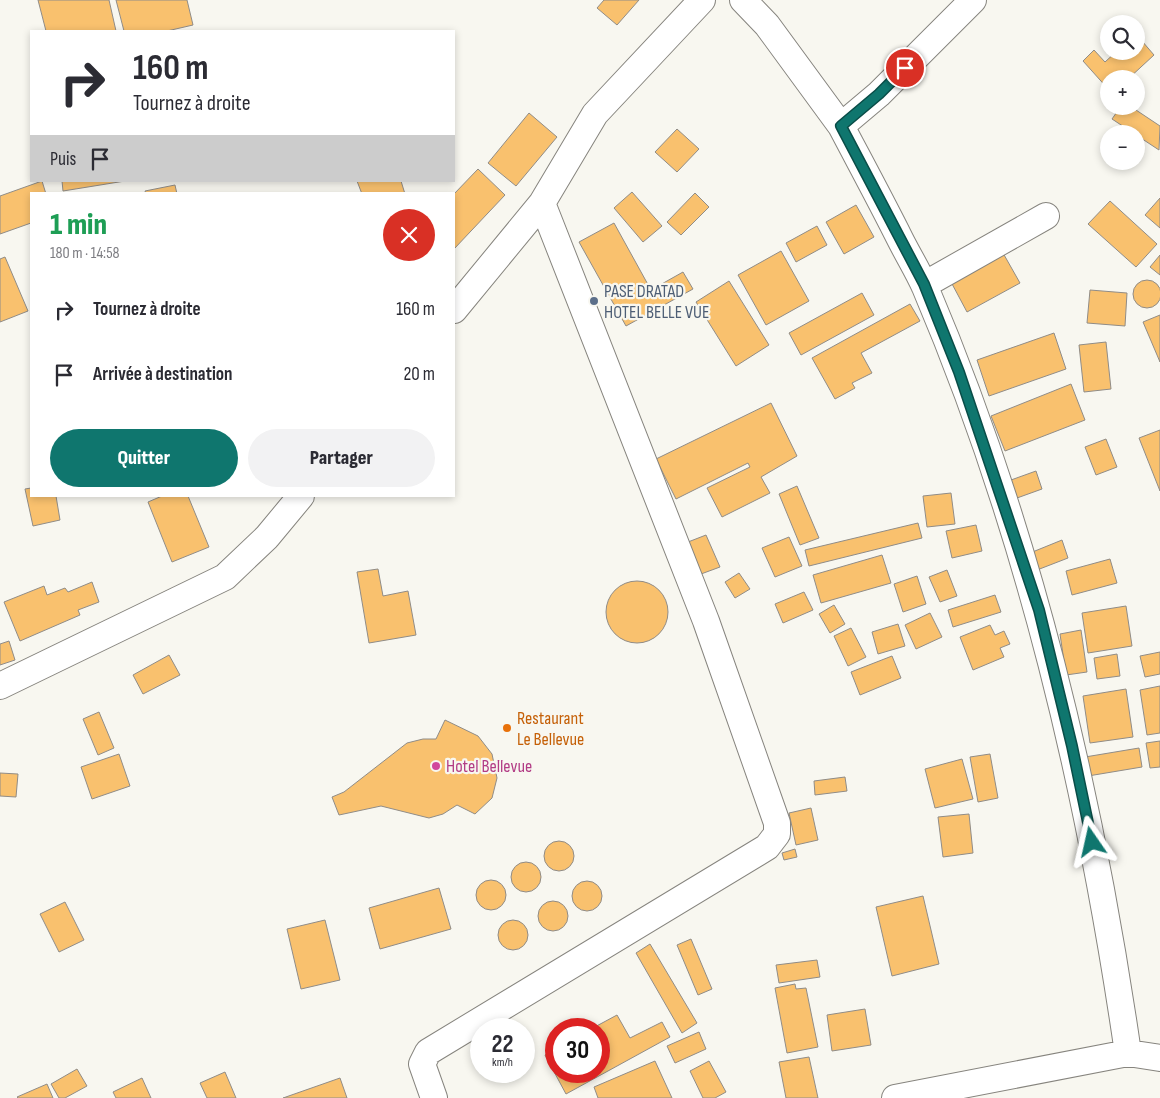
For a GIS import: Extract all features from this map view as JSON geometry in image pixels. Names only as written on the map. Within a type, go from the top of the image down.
[{"type":"street","points":[[455,309],[542,203],[595,114],[702,0]]},
{"type":"street","points":[[743,0],[767,25],[841,126],[924,284],[959,372],[1039,610],[1072,746],[1100,880],[1128,1053]]},
{"type":"street","points":[[841,126],[879,94],[972,0]]},
{"type":"street","points":[[434,1098],[422,1064],[428,1052],[768,847],[777,834],[777,823],[706,621],[542,203]]},
{"type":"street","points":[[924,284],[1046,216]]},
{"type":"street","points":[[0,686],[225,577],[267,537],[300,497]]},
{"type":"street","points":[[895,1098],[1128,1053],[1160,1058]]},
{"type":"building","points":[[38,0],[109,0],[116,30],[46,30]]},
{"type":"building","points":[[116,0],[187,0],[193,25],[171,30],[124,30]]},
{"type":"building","points":[[604,0],[639,0],[617,25],[597,8]]},
{"type":"building","points":[[1145,44],[1154,55],[1138,70],[1100,70],[1100,80],[1083,61],[1094,50],[1100,57],[1100,60],[1105,62],[1107,60],[1145,60]]},
{"type":"building","points":[[529,113],[557,137],[516,186],[488,163]]},
{"type":"building","points":[[1115,115],[1144,115],[1160,126],[1159,150],[1145,141],[1145,125],[1121,125],[1112,119]]},
{"type":"building","points":[[677,129],[699,149],[677,172],[655,152]]},
{"type":"building","points":[[478,169],[505,195],[455,248],[455,193]]},
{"type":"building","points":[[39,182],[42,182],[45,192],[30,192],[30,223],[0,234],[0,196]]},
{"type":"building","points":[[62,182],[119,182],[63,191]]},
{"type":"building","points":[[357,182],[401,182],[404,192],[361,192]]},
{"type":"building","points":[[175,185],[177,192],[145,192]]},
{"type":"building","points":[[632,192],[662,226],[643,242],[614,208]]},
{"type":"building","points":[[695,193],[709,207],[681,235],[667,222]]},
{"type":"building","points":[[1160,198],[1160,228],[1145,215]]},
{"type":"building","points":[[1110,201],[1157,244],[1136,267],[1088,224]]},
{"type":"building","points":[[856,205],[874,237],[844,254],[826,222]]},
{"type":"building","points":[[614,223],[651,290],[683,272],[693,289],[626,326],[579,242]]},
{"type":"building","points":[[817,226],[827,245],[796,262],[786,243]]},
{"type":"building","points":[[781,251],[809,301],[766,325],[738,275]]},
{"type":"building","points":[[1003,253],[1020,283],[967,312],[951,282]]},
{"type":"building","points":[[1160,255],[1160,275],[1150,267]]},
{"type":"building","points":[[5,257],[28,311],[0,322],[0,259]]},
{"type":"building","points":[[1147,280],[1157,284],[1161,294],[1157,304],[1147,308],[1137,304],[1133,294],[1137,284]]},
{"type":"building","points":[[729,281],[769,345],[736,366],[696,302]]},
{"type":"building","points":[[1090,290],[1127,293],[1125,326],[1087,323]]},
{"type":"building","points":[[862,293],[874,315],[801,355],[789,333]]},
{"type":"building","points":[[910,304],[920,321],[861,353],[872,373],[852,383],[855,388],[835,399],[812,358]]},
{"type":"building","points":[[1160,315],[1160,362],[1143,322]]},
{"type":"building","points":[[1054,333],[1066,369],[989,396],[977,360]]},
{"type":"building","points":[[1106,342],[1111,389],[1084,392],[1079,345]]},
{"type":"building","points":[[1071,384],[1085,420],[1005,451],[991,416]]},
{"type":"building","points":[[771,403],[797,456],[761,477],[770,493],[722,517],[707,488],[750,467],[748,463],[676,499],[656,459]]},
{"type":"building","points":[[1160,430],[1160,491],[1139,438]]},
{"type":"building","points":[[1106,439],[1117,467],[1096,475],[1085,447]]},
{"type":"building","points":[[1036,471],[1042,489],[1017,498],[1011,480]]},
{"type":"building","points":[[797,486],[819,538],[800,545],[779,494]]},
{"type":"building","points":[[30,488],[30,497],[56,497],[60,520],[33,526],[25,489]]},
{"type":"building","points":[[951,493],[955,524],[927,527],[923,496]]},
{"type":"building","points":[[160,497],[188,497],[209,547],[172,562],[148,502]]},
{"type":"building","points":[[918,523],[922,538],[809,566],[805,550]]},
{"type":"building","points":[[976,525],[982,551],[952,558],[946,531]]},
{"type":"building","points":[[706,535],[720,567],[701,574],[688,542]]},
{"type":"building","points":[[789,537],[802,566],[775,577],[762,548]]},
{"type":"building","points":[[1062,540],[1068,558],[1037,570],[1030,553]]},
{"type":"building","points":[[882,555],[891,583],[821,603],[813,575]]},
{"type":"building","points":[[1110,559],[1117,583],[1072,595],[1066,571]]},
{"type":"building","points":[[378,569],[383,596],[408,591],[416,635],[369,643],[357,572]]},
{"type":"building","points":[[947,570],[957,596],[940,602],[929,577]]},
{"type":"building","points":[[739,573],[750,589],[735,598],[725,582]]},
{"type":"building","points":[[917,576],[926,604],[903,612],[894,584]]},
{"type":"building","points":[[637,581],[649,583],[659,590],[666,600],[668,612],[666,624],[659,634],[649,641],[637,643],[625,641],[615,634],[608,624],[606,612],[608,600],[615,590],[625,583]]},
{"type":"building","points":[[92,582],[99,602],[78,610],[80,615],[20,641],[4,602],[44,586],[47,595],[65,588],[68,592]]},
{"type":"building","points":[[804,592],[813,610],[783,623],[775,604]]},
{"type":"building","points":[[995,595],[1001,612],[953,627],[948,610]]},
{"type":"building","points":[[834,605],[845,624],[830,633],[819,614]]},
{"type":"building","points":[[1126,606],[1132,646],[1088,653],[1082,613]]},
{"type":"building","points":[[930,613],[942,637],[916,649],[905,625]]},
{"type":"building","points":[[898,624],[905,646],[878,654],[872,632]]},
{"type":"building","points":[[990,625],[995,635],[1004,631],[1010,644],[1000,648],[1004,657],[973,670],[960,637]]},
{"type":"building","points":[[851,628],[866,657],[848,666],[834,636]]},
{"type":"building","points":[[1081,630],[1087,672],[1066,675],[1060,634]]},
{"type":"building","points":[[9,641],[15,660],[0,665],[0,644]]},
{"type":"building","points":[[1160,652],[1160,674],[1145,677],[1140,656]]},
{"type":"building","points":[[1117,654],[1120,676],[1097,679],[1094,658]]},
{"type":"building","points":[[169,655],[180,675],[143,694],[133,675]]},
{"type":"building","points":[[892,656],[901,678],[860,695],[851,672]]},
{"type":"building","points":[[1160,686],[1160,733],[1147,735],[1140,690]]},
{"type":"building","points":[[1126,689],[1133,737],[1090,743],[1083,696]]},
{"type":"building","points":[[99,712],[114,748],[98,755],[83,719]]},
{"type":"building","name":"Hotel Bellevue","points":[[445,720],[478,736],[492,754],[497,778],[492,798],[475,814],[457,805],[443,814],[429,818],[381,806],[339,815],[332,797],[344,792],[407,743],[423,739],[436,739]]},
{"type":"building","points":[[1160,741],[1160,767],[1150,768],[1146,743]]},
{"type":"building","points":[[1139,748],[1142,767],[1082,777],[1079,758]]},
{"type":"building","points":[[119,754],[130,786],[92,799],[81,767]]},
{"type":"building","points":[[990,754],[998,798],[978,802],[970,757]]},
{"type":"building","points":[[962,759],[973,799],[935,808],[925,769]]},
{"type":"building","points":[[0,773],[18,774],[16,797],[0,796]]},
{"type":"building","points":[[845,777],[847,791],[815,795],[814,781]]},
{"type":"building","points":[[811,808],[818,840],[796,845],[789,813]]},
{"type":"building","points":[[969,814],[973,853],[943,857],[938,817]]},
{"type":"building","points":[[559,841],[570,845],[574,856],[570,867],[559,871],[548,867],[544,856],[548,845]]},
{"type":"building","points":[[795,849],[797,857],[784,860],[782,853]]},
{"type":"building","points":[[526,862],[537,866],[541,877],[537,888],[526,892],[515,888],[511,877],[515,866]]},
{"type":"building","points":[[491,880],[502,884],[506,895],[502,906],[491,910],[480,906],[476,895],[480,884]]},
{"type":"building","points":[[587,881],[598,885],[602,896],[598,907],[587,911],[576,907],[572,896],[576,885]]},
{"type":"building","points":[[439,888],[451,929],[380,949],[369,908]]},
{"type":"building","points":[[923,896],[939,964],[892,976],[876,907]]},
{"type":"building","points":[[553,901],[564,905],[568,916],[564,927],[553,931],[542,927],[538,916],[542,905]]},
{"type":"building","points":[[65,902],[84,940],[59,952],[40,914]]},
{"type":"building","points":[[325,920],[340,980],[301,989],[287,929]]},
{"type":"building","points":[[513,920],[524,924],[528,935],[524,946],[513,950],[502,946],[498,935],[502,924]]},
{"type":"building","points":[[691,939],[712,989],[698,995],[677,945]]},
{"type":"building","points":[[650,944],[697,1023],[682,1033],[636,953]]},
{"type":"building","points":[[817,960],[820,977],[779,983],[776,965]]},
{"type":"building","points":[[795,984],[796,989],[806,988],[818,1047],[787,1053],[775,988]]},
{"type":"building","points":[[865,1009],[871,1045],[832,1051],[827,1015]]},
{"type":"building","points":[[617,1015],[630,1038],[662,1022],[670,1037],[610,1070],[610,1019]]},
{"type":"building","points":[[699,1032],[706,1049],[675,1063],[667,1046]]},
{"type":"building","points":[[809,1057],[818,1098],[786,1098],[779,1062]]},
{"type":"building","points":[[655,1061],[672,1098],[598,1098],[594,1087],[603,1083],[610,1083],[610,1080]]},
{"type":"building","points":[[709,1061],[726,1092],[715,1098],[703,1098],[690,1071]]},
{"type":"building","points":[[77,1069],[87,1086],[65,1098],[59,1098],[51,1084]]},
{"type":"building","points":[[225,1072],[236,1098],[207,1098],[200,1083]]},
{"type":"building","points":[[142,1078],[151,1098],[116,1098],[113,1092]]},
{"type":"building","points":[[340,1078],[347,1098],[283,1098]]},
{"type":"building","points":[[560,1083],[586,1083],[566,1094]]},
{"type":"building","points":[[47,1084],[53,1098],[17,1097]]},
{"type":"place","name":"PASE DRATAD HOTEL BELLE VUE","points":[[594,301]]},
{"type":"place","name":"Restaurant Le Bellevue","points":[[507,728]]},
{"type":"place","name":"Hotel Bellevue","points":[[436,766]]},
{"type":"route","points":[[905,68],[879,94],[841,126],[924,284],[959,372],[1039,610],[1072,746],[1092,842]]}]
